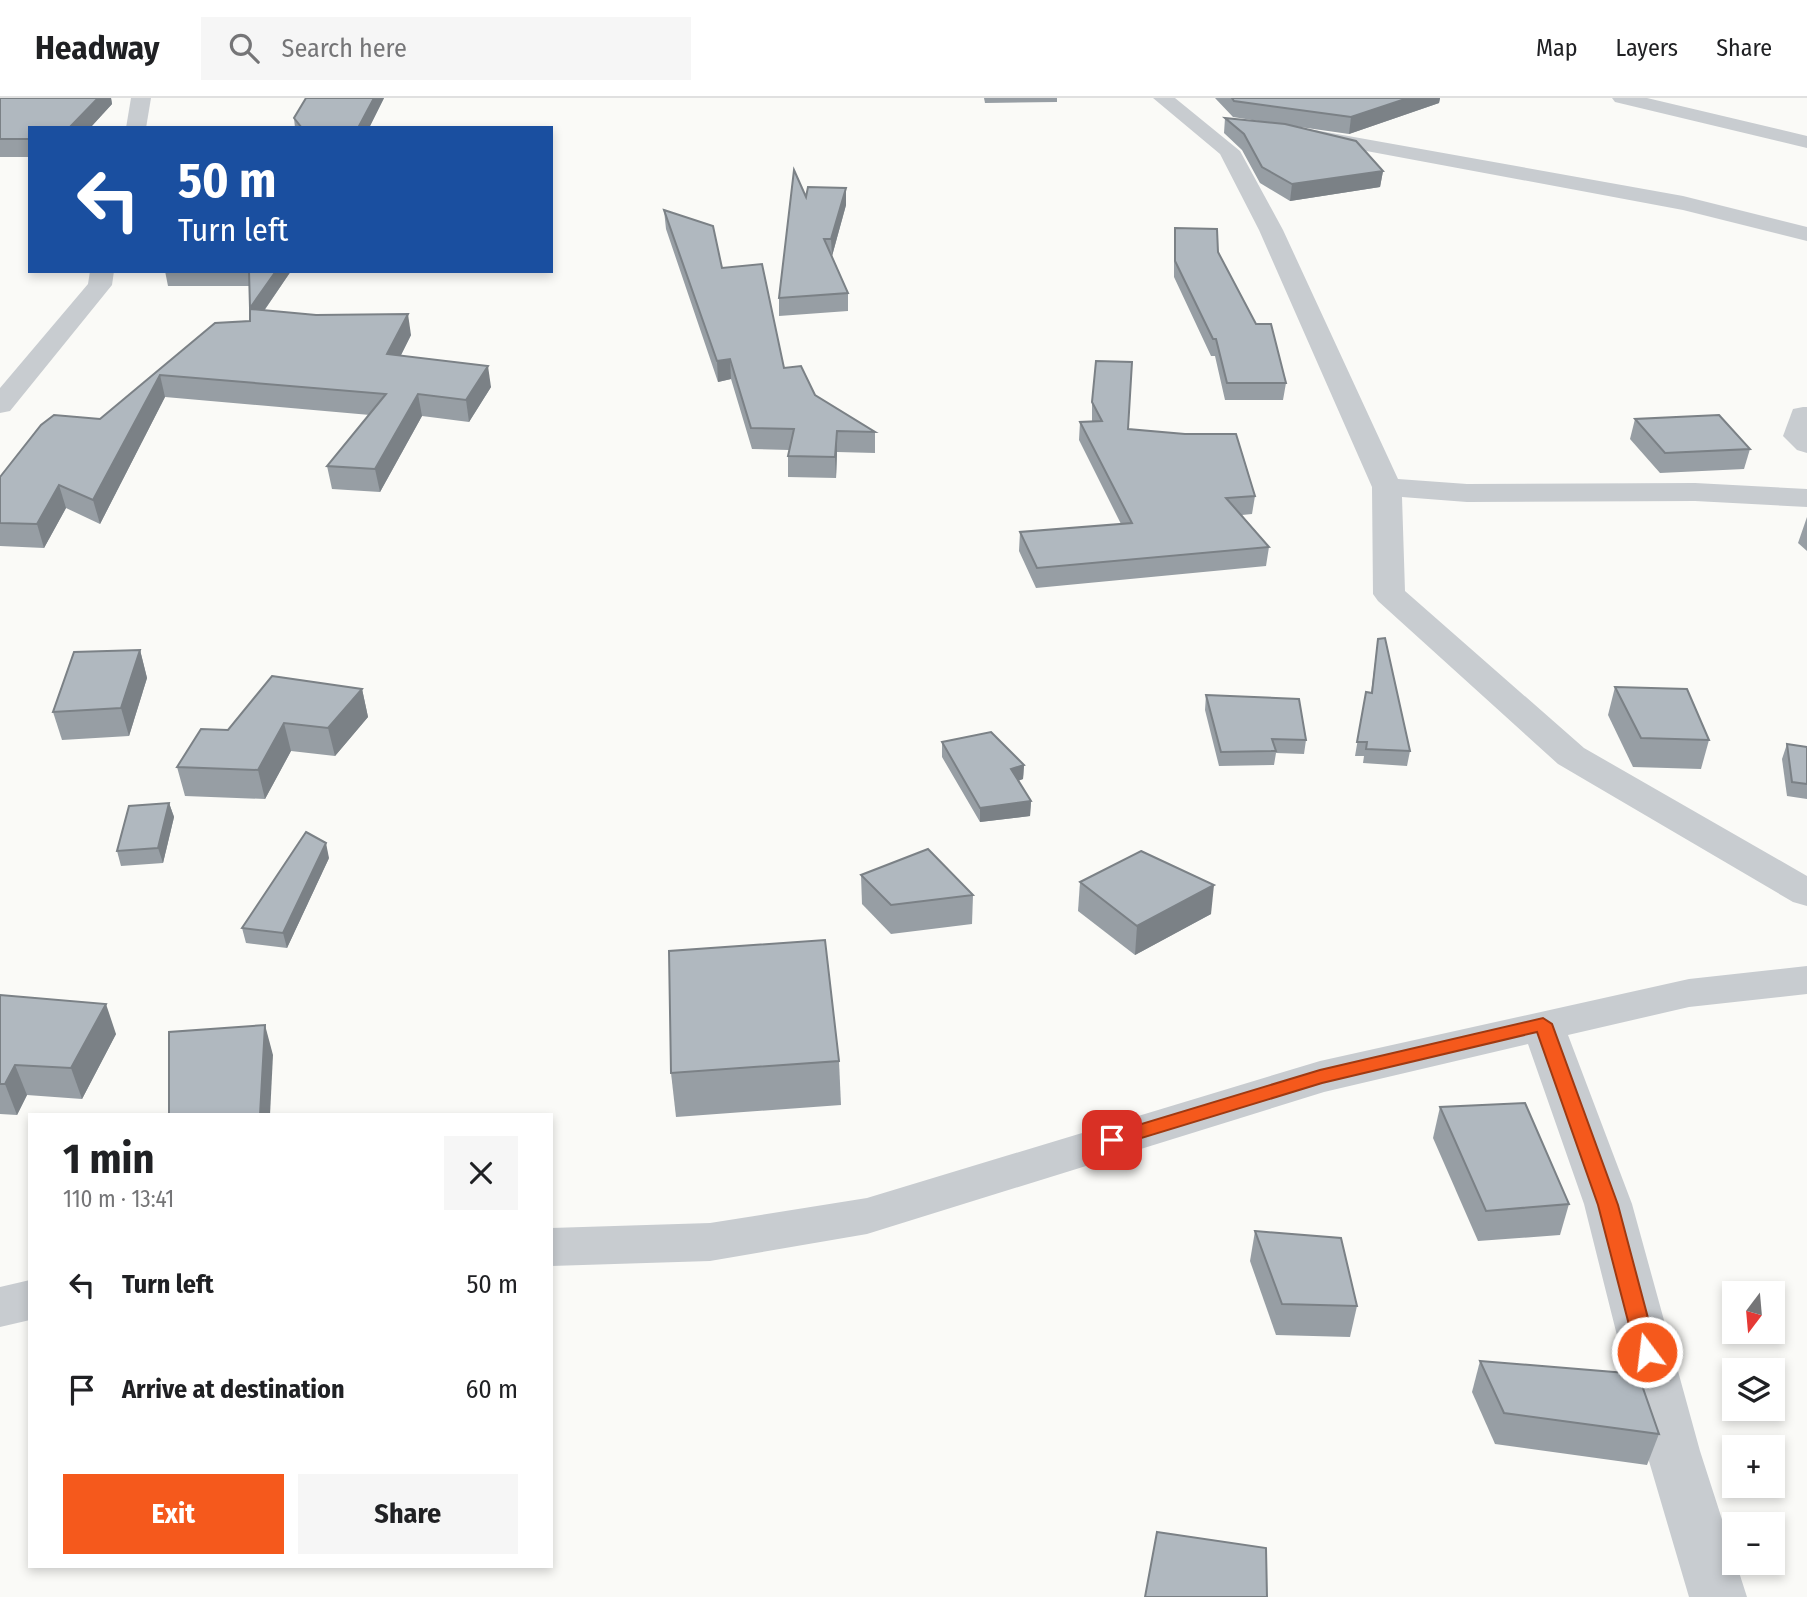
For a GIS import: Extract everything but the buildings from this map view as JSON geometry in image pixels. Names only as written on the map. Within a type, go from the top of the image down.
[{"type":"street","points":[[136,126],[141,98]]},
{"type":"street","points":[[1163,98],[1229,151],[1272,230],[1387,487],[1389,594],[1571,757],[1807,893]]},
{"type":"street","points":[[1622,98],[1807,142]]},
{"type":"street","points":[[1196,122],[1234,126]]},
{"type":"street","points":[[1284,131],[1683,203],[1807,234]]},
{"type":"street","points":[[0,405],[100,285],[102,273]]},
{"type":"street","points":[[1807,415],[1803,415],[1797,436],[1807,444]]},
{"type":"street","points":[[1387,487],[1466,494],[1695,492],[1807,498]]},
{"type":"street","points":[[553,1247],[710,1242],[867,1216],[1320,1077],[1543,1024],[1689,993],[1807,980]]},
{"type":"street","points":[[1543,1024],[1608,1205],[1673,1451],[1718,1597]]},
{"type":"street","points":[[0,1307],[28,1300]]},
{"type":"route","points":[[1112,1140],[1320,1077],[1543,1024],[1608,1205],[1647,1352]]}]
